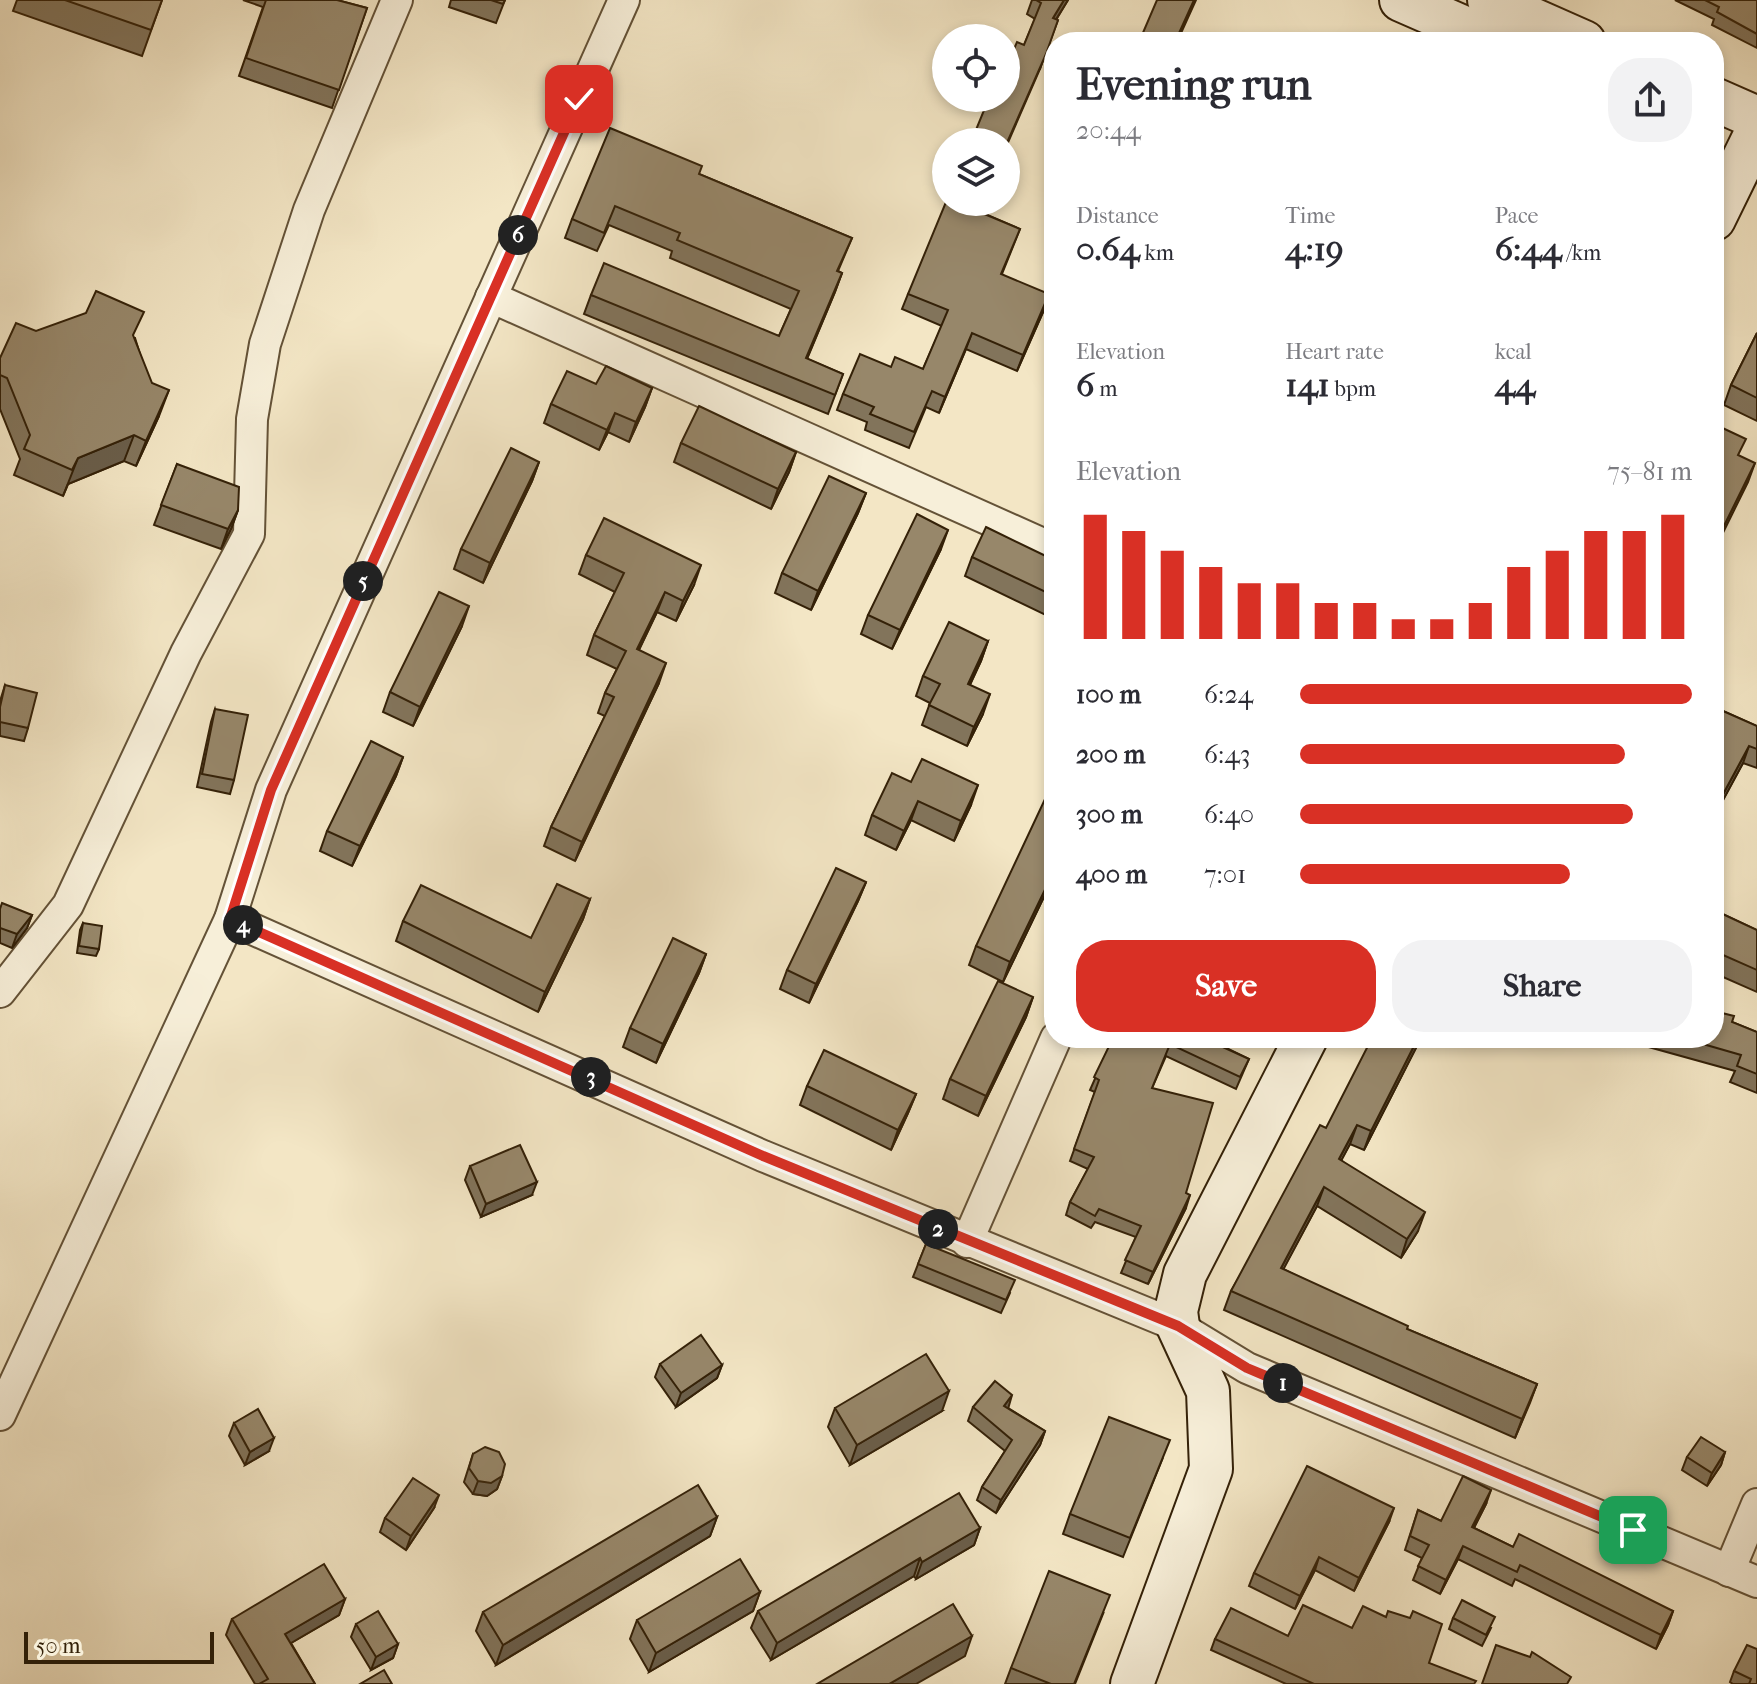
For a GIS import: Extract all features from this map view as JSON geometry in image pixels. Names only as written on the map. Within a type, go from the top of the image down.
[{"type":"street","points":[[0,992],[68,905],[186,653],[249,534],[252,419],[265,344],[309,210],[397,0]]},
{"type":"street","points":[[0,1415],[230,919],[271,790],[624,0]]},
{"type":"street","points":[[1401,0],[1497,17],[1549,32]]},
{"type":"street","points":[[1724,112],[1746,139],[1724,194]]},
{"type":"street","points":[[491,297],[1044,545]]},
{"type":"street","points":[[230,919],[967,1242],[1178,1326],[1247,1368],[1757,1582]]},
{"type":"street","points":[[967,1242],[1052,1048]]},
{"type":"street","points":[[1132,1684],[1211,1469],[1208,1391],[1178,1326],[1176,1311],[1185,1274],[1301,1048]]},
{"type":"street","points":[[1729,1571],[1757,1504]]},
{"type":"building","points":[[65,0],[162,0],[151,30]]},
{"type":"building","points":[[266,0],[337,0],[367,8],[339,90],[246,58]]},
{"type":"building","points":[[1036,0],[1064,0],[1053,18],[1058,20],[1054,32],[1044,32],[1044,59],[1013,128],[977,128],[983,112],[1020,112],[1020,43],[1024,45],[1041,3]]},
{"type":"building","points":[[1157,0],[1194,0],[1180,32],[1143,32]]},
{"type":"building","points":[[1705,0],[1757,0],[1757,34],[1717,12],[1719,7]]},
{"type":"building","points":[[610,128],[702,166],[699,174],[852,238],[837,271],[842,273],[806,358],[843,374],[835,395],[591,295],[604,263],[779,336],[799,291],[677,240],[680,233],[615,206],[604,233],[572,219]]},
{"type":"building","points":[[940,216],[989,216],[1020,229],[1001,274],[1044,292],[1044,306],[1023,355],[972,333],[945,397],[932,391],[914,432],[870,414],[874,407],[843,394],[860,354],[891,367],[895,357],[923,369],[948,310],[908,294]]},
{"type":"building","points":[[96,291],[144,312],[133,335],[152,383],[169,390],[146,441],[134,435],[78,458],[72,470],[24,449],[30,435],[7,378],[0,375],[0,358],[16,323],[36,331],[86,313]]},
{"type":"building","points":[[1757,333],[1757,398],[1731,385]]},
{"type":"building","points":[[606,366],[652,388],[636,422],[615,413],[607,430],[551,404],[567,371],[596,384]]},
{"type":"building","points":[[699,406],[796,452],[778,489],[681,443]]},
{"type":"building","points":[[1724,429],[1746,439],[1738,455],[1755,463],[1724,526]]},
{"type":"building","points":[[511,448],[539,462],[490,563],[461,549]]},
{"type":"building","points":[[177,464],[239,487],[238,510],[228,529],[161,505]]},
{"type":"building","points":[[829,476],[866,493],[818,591],[782,573]]},
{"type":"building","points":[[917,514],[948,530],[900,630],[868,615]]},
{"type":"building","points":[[604,518],[701,565],[683,601],[665,592],[637,649],[666,663],[582,842],[551,827],[614,697],[605,693],[626,651],[594,635],[624,573],[586,555]]},
{"type":"building","points":[[986,527],[1044,555],[1044,591],[972,557]]},
{"type":"building","points":[[439,592],[469,606],[420,707],[390,692]]},
{"type":"building","points":[[949,622],[988,641],[968,684],[990,694],[974,727],[929,705],[940,684],[923,676]]},
{"type":"building","points":[[5,685],[37,693],[28,728],[0,722]]},
{"type":"building","points":[[215,709],[248,715],[234,780],[202,774]]},
{"type":"building","points":[[1724,711],[1757,726],[1757,749],[1749,746],[1724,792]]},
{"type":"building","points":[[371,741],[403,757],[360,846],[327,831]]},
{"type":"building","points":[[922,759],[978,785],[961,821],[918,801],[904,831],[872,815],[892,773],[911,782]]},
{"type":"building","points":[[1044,801],[1044,892],[1010,962],[976,946]]},
{"type":"building","points":[[836,868],[866,882],[816,984],[787,970]]},
{"type":"building","points":[[557,884],[590,899],[545,992],[403,921],[421,885],[531,938]]},
{"type":"building","points":[[2,903],[32,915],[17,934],[0,928]]},
{"type":"building","points":[[1724,915],[1757,930],[1757,970],[1724,955]]},
{"type":"building","points":[[83,923],[102,926],[99,949],[79,946]]},
{"type":"building","points":[[673,938],[706,954],[663,1044],[630,1028]]},
{"type":"building","points":[[998,981],[1033,997],[986,1096],[950,1079]]},
{"type":"building","points":[[1724,1014],[1734,1016],[1732,1022],[1757,1032],[1757,1074],[1737,1066],[1741,1055],[1717,1048],[1724,1048]]},
{"type":"building","points":[[1108,1048],[1168,1048],[1152,1088],[1213,1103],[1186,1193],[1190,1195],[1153,1272],[1125,1260],[1141,1226],[1099,1209],[1095,1216],[1070,1202],[1094,1157],[1074,1149],[1099,1080],[1094,1077]]},
{"type":"building","points":[[1178,1048],[1225,1048],[1249,1059],[1240,1077]]},
{"type":"building","points":[[1367,1048],[1413,1048],[1371,1131],[1357,1125],[1339,1159],[1425,1212],[1407,1239],[1324,1187],[1281,1268],[1408,1326],[1407,1329],[1537,1384],[1522,1419],[1231,1291],[1320,1125],[1326,1128]]},
{"type":"building","points":[[824,1050],[916,1094],[898,1130],[807,1086]]},
{"type":"building","points":[[520,1145],[537,1182],[486,1204],[470,1166]]},
{"type":"building","points":[[926,1244],[1015,1280],[1006,1300],[918,1264]]},
{"type":"building","points":[[701,1335],[722,1365],[681,1393],[660,1364]]},
{"type":"building","points":[[926,1354],[949,1391],[857,1445],[835,1408]]},
{"type":"building","points":[[995,1381],[1012,1395],[1004,1406],[1045,1431],[1001,1500],[982,1487],[1012,1440],[973,1407]]},
{"type":"building","points":[[258,1409],[274,1438],[250,1452],[234,1423]]},
{"type":"building","points":[[1109,1417],[1170,1440],[1130,1538],[1070,1514]]},
{"type":"building","points":[[1701,1437],[1725,1452],[1712,1473],[1687,1457]]},
{"type":"building","points":[[485,1447],[499,1452],[505,1464],[502,1476],[491,1483],[478,1481],[469,1468],[473,1454]]},
{"type":"building","points":[[1307,1466],[1394,1508],[1359,1578],[1319,1557],[1300,1596],[1254,1573]]},
{"type":"building","points":[[1463,1476],[1491,1490],[1472,1527],[1513,1547],[1519,1534],[1673,1611],[1661,1635],[1520,1565],[1517,1572],[1463,1546],[1446,1580],[1418,1566],[1429,1545],[1410,1536],[1418,1510],[1441,1521]]},
{"type":"building","points":[[413,1478],[439,1495],[411,1536],[385,1518]]},
{"type":"building","points":[[698,1485],[717,1517],[503,1645],[483,1612]]},
{"type":"building","points":[[959,1493],[980,1528],[922,1562],[920,1558],[777,1643],[758,1611]]},
{"type":"building","points":[[740,1559],[760,1592],[656,1653],[637,1620]]},
{"type":"building","points":[[324,1564],[345,1599],[285,1634],[315,1684],[259,1684],[268,1679],[232,1619]]},
{"type":"building","points":[[1049,1571],[1110,1595],[1074,1684],[1051,1684],[1011,1668]]},
{"type":"building","points":[[1462,1600],[1495,1617],[1486,1635],[1453,1618]]},
{"type":"building","points":[[953,1604],[972,1636],[889,1684],[817,1684]]},
{"type":"building","points":[[1303,1605],[1352,1628],[1363,1606],[1386,1617],[1388,1611],[1410,1618],[1413,1611],[1442,1624],[1429,1663],[1476,1681],[1474,1684],[1314,1684],[1215,1639],[1231,1608],[1288,1636]]},
{"type":"building","points":[[378,1611],[398,1644],[376,1657],[356,1624]]},
{"type":"building","points":[[1496,1645],[1530,1657],[1532,1652],[1571,1677],[1567,1684],[1482,1684]]},
{"type":"building","points":[[1747,1645],[1757,1649],[1757,1684],[1749,1684],[1751,1679],[1734,1671]]},
{"type":"building","points":[[384,1670],[392,1684],[360,1684]]},
{"type":"route","points":[[579,99],[271,790],[230,919],[763,1156],[1178,1326],[1247,1368],[1633,1530]]}]
